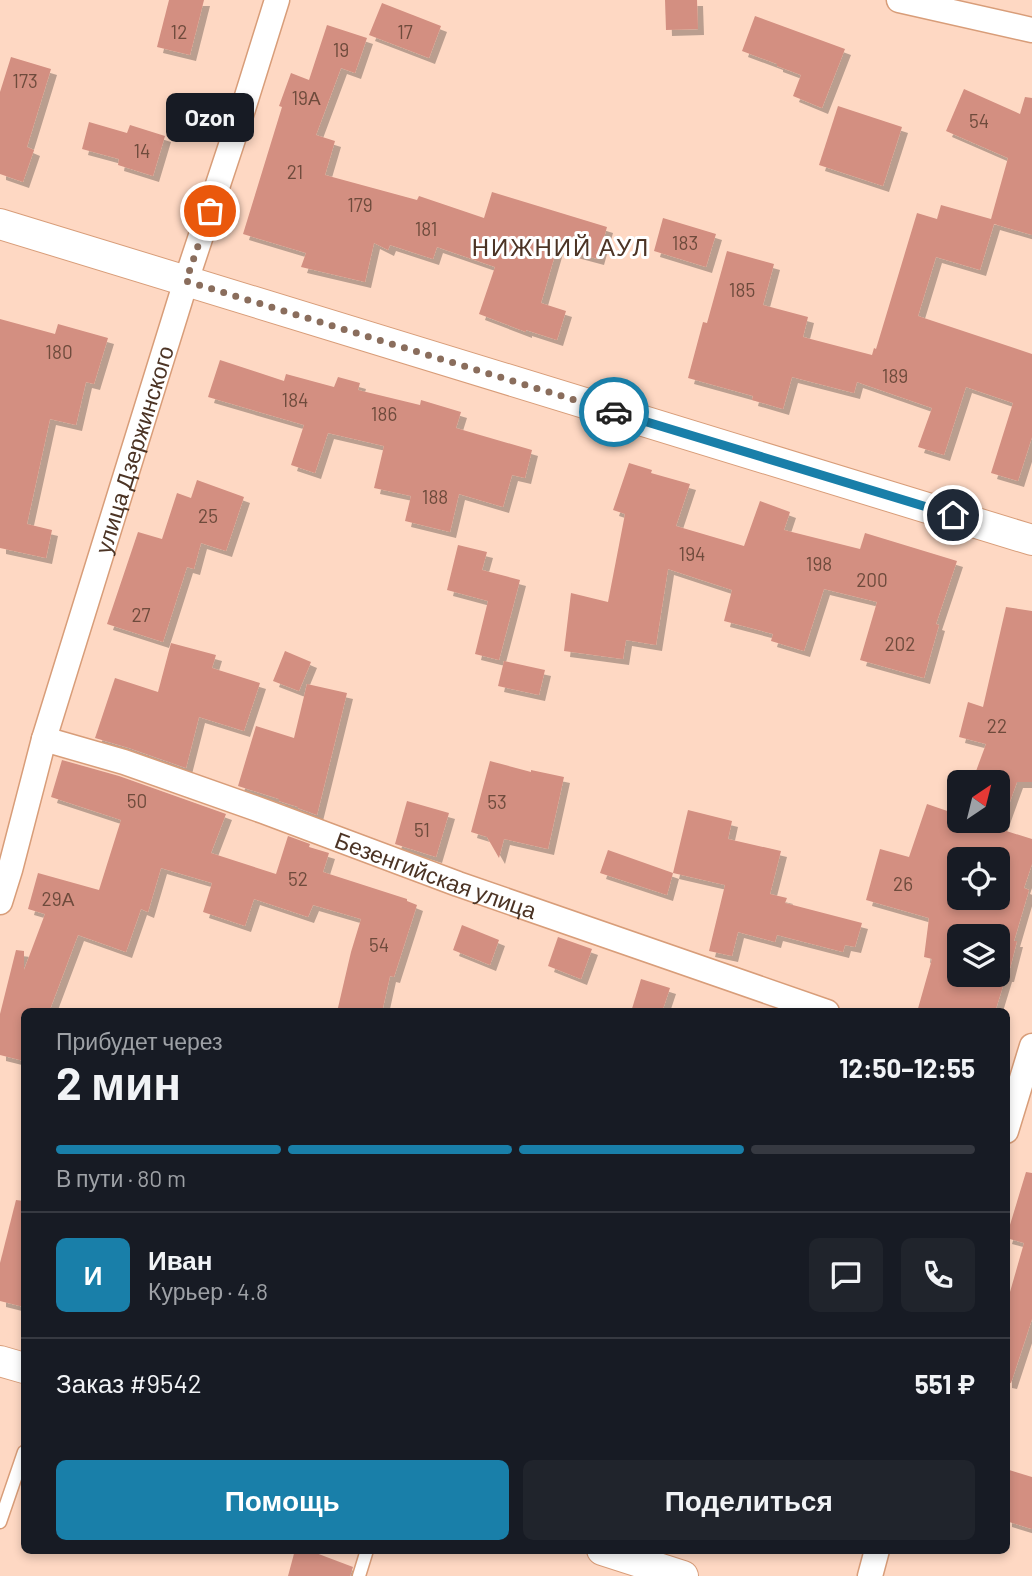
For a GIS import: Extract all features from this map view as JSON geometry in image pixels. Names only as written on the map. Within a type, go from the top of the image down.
[{"type":"street","name":"улица Дзержинского","points":[[0,902],[5,869],[44,739],[186,281],[277,0]]},
{"type":"street","points":[[899,0],[1032,30]]},
{"type":"street","points":[[0,224],[1032,540]]},
{"type":"street","name":"Безенгийская улица","points":[[44,739],[124,762],[458,884],[815,1008]]},
{"type":"street","points":[[1010,1114],[1021,1069],[1032,1046]]},
{"type":"street","points":[[0,1361],[21,1367]]},
{"type":"street","points":[[614,1554],[683,1576]]},
{"type":"street","points":[[870,1576],[876,1554]]},
{"type":"lane","points":[[0,1522],[21,1461]]},
{"type":"lane","points":[[359,1576],[366,1554]]},
{"type":"building","points":[[169,0],[204,0],[190,55],[157,47]]},
{"type":"building","points":[[665,0],[697,0],[698,29],[666,30]]},
{"type":"building","points":[[382,3],[441,26],[429,58],[369,35]]},
{"type":"building","points":[[755,16],[845,49],[822,108],[793,96],[801,75],[742,51]]},
{"type":"building","points":[[327,25],[367,38],[355,73],[341,68],[316,135],[335,141],[325,175],[417,200],[419,196],[484,218],[492,192],[607,227],[598,259],[557,248],[541,303],[566,311],[557,340],[526,332],[479,314],[495,267],[437,247],[433,259],[390,245],[388,250],[374,243],[365,282],[301,267],[306,253],[243,234],[291,73],[309,80]]},
{"type":"building","points":[[11,57],[51,69],[27,147],[34,150],[23,182],[0,174],[0,92]]},
{"type":"building","points":[[964,89],[1020,114],[1025,97],[1032,98],[1032,235],[994,224],[980,270],[936,257],[918,316],[1032,354],[1032,437],[1018,481],[991,473],[1013,403],[966,387],[944,455],[918,447],[932,408],[857,382],[854,393],[792,377],[783,409],[752,400],[753,396],[688,378],[703,322],[707,323],[727,251],[774,264],[763,305],[808,317],[803,337],[872,355],[917,213],[937,219],[941,205],[991,219],[1008,158],[946,131]]},
{"type":"building","points":[[838,106],[902,127],[883,186],[819,165]]},
{"type":"building","points":[[89,122],[127,133],[130,125],[165,136],[153,176],[118,165],[119,159],[82,149]]},
{"type":"building","points":[[663,218],[716,234],[706,267],[654,251]]},
{"type":"building","points":[[0,319],[55,334],[58,324],[108,338],[94,384],[86,382],[76,425],[50,419],[27,524],[52,530],[46,558],[0,548]]},
{"type":"building","points":[[220,360],[284,381],[286,374],[334,387],[338,377],[360,383],[358,390],[420,405],[421,400],[461,412],[456,428],[532,450],[525,478],[512,475],[503,507],[459,494],[450,532],[405,521],[411,496],[374,488],[384,446],[328,433],[315,473],[291,465],[304,425],[208,397]]},
{"type":"building","points":[[629,463],[652,470],[651,473],[690,484],[676,526],[744,546],[760,501],[790,512],[784,530],[860,549],[865,533],[957,561],[936,624],[939,625],[924,678],[860,660],[877,602],[824,589],[804,651],[771,641],[773,634],[724,621],[732,590],[668,569],[656,645],[626,640],[623,659],[564,651],[571,593],[608,602],[625,514],[613,510]]},
{"type":"building","points":[[197,480],[244,497],[226,551],[201,543],[194,569],[187,567],[163,642],[107,624],[138,532],[162,539],[177,493],[191,498]]},
{"type":"building","points":[[458,545],[487,552],[482,570],[520,580],[499,660],[475,654],[488,601],[447,590]]},
{"type":"building","points":[[1006,607],[1032,611],[1032,782],[1017,782],[1010,801],[1010,770],[976,770],[986,744],[959,737],[968,702],[983,707]]},
{"type":"building","points":[[171,643],[216,655],[212,668],[260,683],[244,731],[199,717],[186,768],[95,738],[115,678],[158,692]]},
{"type":"building","points":[[285,651],[311,662],[299,691],[273,681]]},
{"type":"building","points":[[504,661],[545,670],[539,695],[498,686]]},
{"type":"building","points":[[307,684],[347,693],[317,815],[238,786],[256,726],[294,738]]},
{"type":"building","points":[[62,760],[119,776],[226,814],[211,853],[276,874],[288,836],[310,844],[309,847],[329,853],[323,872],[407,899],[417,905],[394,977],[390,976],[383,1008],[338,1008],[361,919],[313,905],[308,917],[254,899],[245,926],[203,912],[212,883],[161,868],[148,912],[141,909],[126,952],[78,935],[51,1008],[21,1008],[21,1060],[0,1055],[0,1014],[16,950],[24,951],[24,970],[45,914],[28,909],[38,873],[99,890],[121,820],[51,797]]},
{"type":"building","points":[[490,761],[564,777],[548,849],[504,839],[499,858],[487,837],[471,832]]},
{"type":"building","points":[[407,801],[449,813],[436,857],[395,844]]},
{"type":"building","points":[[927,804],[947,811],[947,833],[1010,832],[1032,839],[1032,864],[1024,888],[1029,890],[1014,941],[1017,941],[1010,968],[1010,924],[947,924],[947,987],[1003,987],[996,1008],[918,1008],[932,959],[924,957],[929,918],[866,900],[880,849],[909,857]]},
{"type":"building","points":[[688,810],[732,821],[728,839],[781,851],[770,894],[787,898],[785,903],[862,923],[855,947],[845,945],[843,952],[777,935],[775,942],[738,932],[732,956],[709,951],[725,885],[673,873]]},
{"type":"building","points":[[608,850],[673,873],[667,895],[600,873]]},
{"type":"building","points":[[462,925],[499,940],[490,965],[453,950]]},
{"type":"building","points":[[558,937],[592,949],[581,979],[548,966]]},
{"type":"building","points":[[641,979],[670,988],[663,1008],[632,1008]]},
{"type":"building","points":[[1026,1172],[1032,1173],[1032,1319],[1011,1383],[1010,1292],[1024,1243],[1010,1239],[1010,1225]]},
{"type":"building","points":[[16,1200],[21,1201],[21,1306],[0,1301],[0,1263]]},
{"type":"building","points":[[1010,1470],[1032,1477],[1032,1529],[1010,1522]]},
{"type":"building","points":[[294,1554],[319,1554],[353,1567],[350,1576],[288,1576]]},
{"type":"way so far","points":[[210,211],[186,281],[614,412]]},
{"type":"place","name":"Ozon","points":[[210,211]]},
{"type":"district","name":"НИЖНИЙ АУЛ","points":[[561,246]]},
{"type":"route","points":[[614,412],[953,515]]}]
